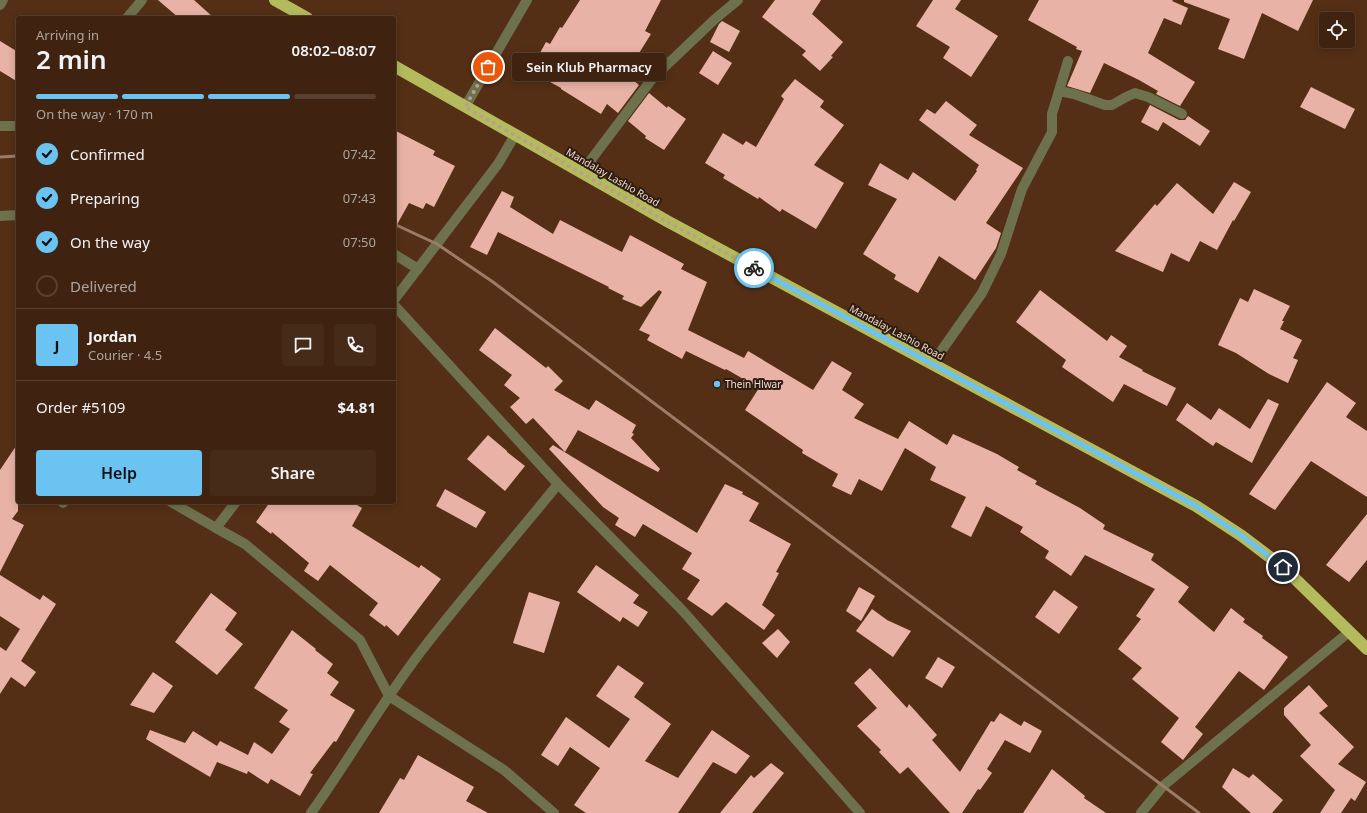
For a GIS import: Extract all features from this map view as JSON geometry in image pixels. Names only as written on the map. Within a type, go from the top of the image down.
[{"type":"highway","points":[[275,0],[304,16]]},
{"type":"highway","name":"Mandalay Lashio Road","points":[[396,67],[666,221],[1196,506],[1236,532],[1283,567],[1367,649]]},
{"type":"street","points":[[0,4],[3,0]]},
{"type":"street","points":[[130,16],[142,0]]},
{"type":"street","points":[[465,107],[527,0]]},
{"type":"street","points":[[581,173],[652,80],[714,19],[738,0]]},
{"type":"street","points":[[932,364],[982,293],[1001,254],[1022,189],[1052,132],[1052,114],[1068,61]]},
{"type":"street","points":[[1059,91],[1074,94],[1105,105],[1112,105],[1135,93],[1182,114]]},
{"type":"street","points":[[0,126],[16,126]]},
{"type":"street","points":[[396,297],[498,164],[515,135]]},
{"type":"street","points":[[0,216],[16,215]]},
{"type":"street","points":[[396,255],[418,269]]},
{"type":"street","points":[[396,307],[558,484],[683,611],[860,813]]},
{"type":"street","points":[[311,813],[333,783],[389,696],[422,650],[558,484]]},
{"type":"street","points":[[174,504],[245,544],[360,640],[389,696],[504,770],[554,813]]},
{"type":"street","points":[[216,528],[234,504]]},
{"type":"street","points":[[1141,813],[1163,786],[1349,632]]},
{"type":"building","points":[[158,0],[194,0],[212,16],[177,16]]},
{"type":"building","points":[[580,0],[661,0],[645,31],[651,34],[626,74],[639,85],[618,113],[607,104],[601,114],[561,88],[530,71],[546,42],[550,44],[560,27],[562,28]]},
{"type":"building","points":[[775,0],[821,0],[812,14],[843,42],[831,56],[833,57],[820,71],[802,55],[806,51],[762,17]]},
{"type":"building","points":[[933,0],[961,0],[955,9],[998,36],[971,77],[943,58],[950,47],[916,26]]},
{"type":"building","points":[[1039,0],[1173,0],[1172,1],[1188,8],[1181,25],[1164,18],[1148,53],[1195,82],[1180,106],[1156,94],[1158,91],[1139,80],[1104,63],[1090,93],[1067,86],[1082,51],[1076,49],[1077,47],[1028,20]]},
{"type":"building","points":[[1184,0],[1313,0],[1298,31],[1262,13],[1244,59],[1218,49],[1230,19],[1184,2]]},
{"type":"building","points":[[722,21],[740,31],[729,52],[710,42]]},
{"type":"building","points":[[0,41],[16,51],[16,81],[0,71]]},
{"type":"building","points":[[713,51],[732,63],[718,85],[699,73]]},
{"type":"building","points":[[795,79],[824,101],[820,107],[844,125],[814,165],[844,183],[816,229],[782,209],[780,212],[759,197],[758,199],[723,178],[725,175],[705,163],[723,133],[743,145],[746,141],[756,147],[784,99],[781,96]]},
{"type":"building","points":[[1311,87],[1355,109],[1345,129],[1300,107]]},
{"type":"building","points":[[649,93],[667,108],[668,106],[686,119],[664,150],[645,138],[646,136],[628,121]]},
{"type":"building","points":[[946,101],[977,125],[969,135],[1023,168],[986,223],[1001,233],[996,248],[975,280],[939,256],[918,293],[894,279],[896,275],[863,254],[897,199],[868,185],[880,163],[908,180],[913,172],[955,201],[977,171],[976,170],[979,165],[919,120],[927,109],[935,114]]},
{"type":"building","points":[[1150,105],[1179,120],[1185,120],[1188,116],[1210,131],[1200,146],[1163,122],[1158,131],[1141,122]]},
{"type":"building","points":[[396,131],[435,151],[433,155],[455,166],[434,207],[426,203],[423,209],[409,203],[396,226]]},
{"type":"building","points":[[1234,182],[1251,192],[1234,221],[1233,220],[1217,250],[1200,241],[1189,262],[1171,253],[1163,272],[1115,251],[1155,204],[1157,206],[1177,183],[1213,214]]},
{"type":"building","points":[[502,191],[514,197],[510,207],[553,234],[560,220],[622,252],[630,235],[684,264],[681,269],[707,282],[688,330],[744,358],[748,351],[813,390],[832,361],[852,373],[842,390],[864,404],[854,418],[898,439],[909,421],[947,445],[953,434],[997,454],[1019,467],[1017,470],[1037,481],[1035,484],[1080,508],[1105,525],[1103,529],[1154,554],[1151,560],[1189,587],[1178,602],[1214,632],[1231,608],[1245,619],[1243,622],[1263,636],[1262,638],[1288,657],[1264,690],[1239,671],[1195,727],[1203,734],[1183,760],[1161,742],[1179,718],[1132,679],[1142,668],[1118,649],[1141,619],[1136,616],[1155,589],[1085,555],[1071,576],[1045,558],[1049,551],[1020,532],[1023,527],[986,506],[971,537],[951,527],[966,497],[930,480],[936,467],[905,448],[882,491],[859,479],[851,495],[832,486],[838,474],[802,453],[803,450],[745,410],[759,388],[726,369],[725,370],[686,351],[682,359],[647,340],[650,335],[639,330],[662,292],[659,290],[641,307],[622,299],[624,296],[608,288],[609,287],[498,232],[487,255],[470,247]]},
{"type":"building","points":[[1254,289],[1290,306],[1282,321],[1284,321],[1280,329],[1302,340],[1293,358],[1298,360],[1288,383],[1269,374],[1236,353],[1218,345],[1240,298],[1248,302]]},
{"type":"building","points":[[1040,290],[1107,341],[1111,335],[1127,346],[1119,357],[1143,370],[1142,371],[1176,388],[1167,406],[1124,384],[1113,402],[1062,367],[1066,360],[1016,322]]},
{"type":"building","points":[[495,328],[546,368],[548,366],[563,381],[554,390],[589,410],[596,400],[636,425],[632,433],[634,434],[631,438],[660,469],[658,472],[578,430],[565,452],[533,418],[526,424],[510,407],[520,398],[504,385],[512,375],[479,350]]},
{"type":"building","points":[[1327,382],[1356,403],[1346,417],[1367,431],[1367,497],[1311,461],[1275,510],[1249,494]]},
{"type":"building","points":[[1268,399],[1279,404],[1252,463],[1216,442],[1213,446],[1176,420],[1187,403],[1211,420],[1219,408],[1250,429]]},
{"type":"building","points":[[488,435],[525,466],[505,491],[467,459]]},
{"type":"building","points":[[553,445],[697,533],[725,484],[743,492],[742,494],[759,503],[749,521],[791,544],[776,572],[779,573],[762,605],[775,615],[764,630],[726,602],[712,616],[687,599],[700,580],[682,569],[692,553],[643,524],[635,537],[615,525],[619,518],[603,507],[549,449]]},
{"type":"building","points":[[16,446],[16,504],[18,504],[18,511],[12,519],[24,525],[0,572],[0,470]]},
{"type":"building","points":[[445,489],[486,512],[476,528],[436,506]]},
{"type":"building","points":[[269,504],[355,504],[362,508],[352,526],[419,568],[421,565],[441,579],[398,636],[386,625],[385,627],[369,615],[378,603],[330,565],[318,581],[304,571],[309,563],[272,532],[271,534],[256,522]]},
{"type":"building","points":[[1367,514],[1367,560],[1349,582],[1326,565]]},
{"type":"building","points":[[596,565],[639,595],[633,603],[648,612],[638,627],[623,617],[620,622],[577,592]]},
{"type":"building","points":[[0,575],[40,600],[43,595],[56,604],[21,661],[36,672],[25,687],[11,677],[0,694],[0,647],[6,651],[20,629],[0,616]]},
{"type":"building","points":[[859,587],[875,596],[861,621],[846,611]]},
{"type":"building","points":[[1054,590],[1078,607],[1059,634],[1035,617]]},
{"type":"building","points":[[529,592],[560,602],[544,653],[513,643]]},
{"type":"building","points":[[211,593],[237,613],[225,630],[243,644],[217,675],[175,642]]},
{"type":"building","points":[[872,609],[887,620],[911,631],[893,657],[856,631]]},
{"type":"building","points":[[778,629],[790,642],[777,658],[762,643]]},
{"type":"building","points":[[292,630],[333,664],[327,673],[339,682],[330,695],[355,710],[336,742],[334,741],[310,773],[313,774],[300,796],[271,779],[268,784],[248,771],[247,774],[217,762],[210,777],[146,739],[150,730],[185,743],[193,731],[217,746],[220,741],[248,755],[254,742],[272,754],[290,729],[279,722],[288,710],[254,688]]},
{"type":"building","points":[[938,657],[955,667],[942,688],[925,678]]},
{"type":"building","points":[[618,665],[644,683],[634,697],[671,724],[645,761],[678,778],[712,730],[750,756],[736,774],[713,762],[678,813],[586,813],[574,805],[600,768],[570,747],[558,766],[541,755],[566,717],[609,748],[630,719],[596,696]]},
{"type":"building","points":[[870,668],[907,708],[909,704],[937,735],[932,740],[960,772],[991,721],[994,722],[1000,713],[1021,726],[1024,721],[1042,731],[1030,753],[1005,740],[987,769],[992,773],[980,790],[978,789],[962,813],[950,813],[908,767],[900,774],[879,752],[881,750],[857,726],[877,708],[854,683]]},
{"type":"building","points":[[153,672],[173,686],[154,713],[130,705]]},
{"type":"building","points":[[1309,685],[1328,706],[1319,713],[1354,747],[1338,764],[1366,782],[1355,801],[1351,798],[1341,813],[1320,813],[1335,790],[1300,756],[1311,745],[1284,715],[1284,708]]},
{"type":"building","points":[[418,755],[474,787],[466,801],[488,813],[379,813],[400,778],[404,780]]},
{"type":"building","points":[[771,763],[784,773],[752,813],[720,813],[751,775],[754,778]]},
{"type":"building","points":[[1233,768],[1249,778],[1253,774],[1283,800],[1272,813],[1251,813],[1222,787]]},
{"type":"building","points":[[1052,769],[1085,796],[1084,798],[1106,813],[1023,813]]},
{"type":"railway","points":[[0,157],[16,156]]},
{"type":"railway","points":[[396,225],[437,244],[493,282],[1199,813]]},
{"type":"way so far","points":[[488,67],[465,107],[666,221],[754,268]]},
{"type":"place","name":"Sein Klub Pharmacy","points":[[488,67]]},
{"type":"place","name":"Thein Hlwar","points":[[717,384]]},
{"type":"route","points":[[754,268],[1196,506],[1242,536],[1283,567]]}]
